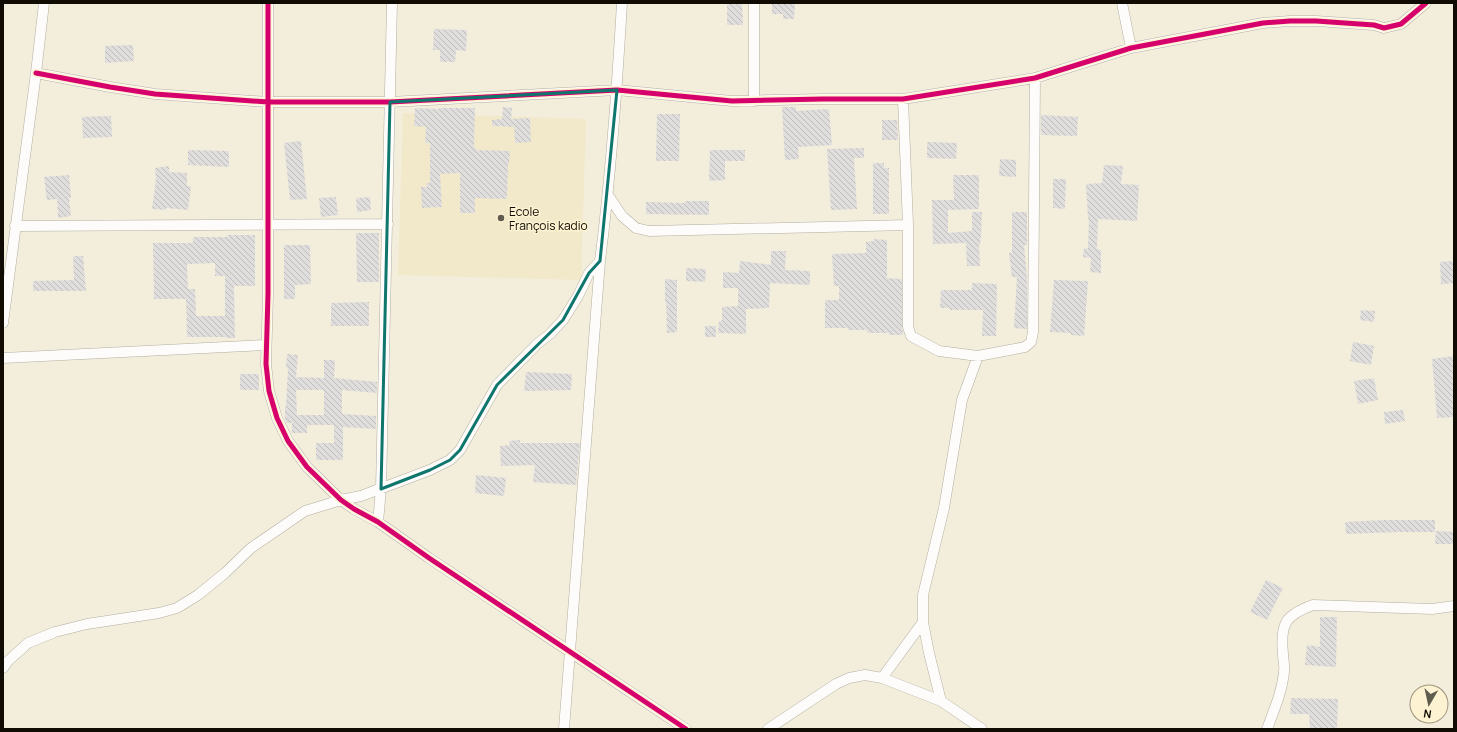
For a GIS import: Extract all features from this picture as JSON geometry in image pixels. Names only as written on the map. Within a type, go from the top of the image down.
[{"type":"street","points":[[3,323],[44,3]]},
{"type":"street","points":[[268,3],[268,294],[266,364],[269,391],[277,418],[288,441],[307,467],[341,500],[378,522],[435,562],[686,729]]},
{"type":"street","points":[[378,522],[381,489],[392,3]]},
{"type":"street","points":[[564,729],[600,261],[608,194],[617,90],[622,3]]},
{"type":"street","points":[[754,3],[754,101]]},
{"type":"street","points":[[1122,3],[1131,48]]},
{"type":"street","points":[[36,73],[155,94],[268,102],[390,102],[617,90],[732,102],[903,99],[1035,78],[1131,48],[1263,23],[1290,21],[1374,25],[1384,28],[1401,24],[1426,3]]},
{"type":"street","points":[[903,99],[908,225],[908,327],[911,336],[939,351],[978,356],[1025,347],[1031,342],[1033,332],[1035,78]]},
{"type":"street","points":[[608,194],[622,216],[636,228],[649,231],[908,225]]},
{"type":"street","points":[[16,226],[268,226],[388,224]]},
{"type":"street","points":[[3,668],[8,661],[28,643],[55,632],[87,624],[177,608],[198,595],[225,573],[251,548],[306,511],[341,500],[362,496],[430,470],[450,460],[460,450],[497,385],[563,320],[578,296],[589,273],[600,261]]},
{"type":"street","points":[[3,358],[266,345]]},
{"type":"street","points":[[941,701],[923,622],[924,595],[944,508],[962,400],[978,356]]},
{"type":"street","points":[[1267,729],[1282,690],[1285,670],[1282,640],[1285,622],[1297,611],[1313,605],[1432,609],[1454,606]]},
{"type":"street","points":[[882,678],[923,622]]},
{"type":"street","points":[[768,729],[836,684],[849,678],[865,676],[882,678],[941,701],[982,729]]},
{"type":"highlighted area","points":[[617,90],[600,261],[589,273],[563,320],[497,385],[460,450],[450,460],[430,470],[381,489],[390,102]]},
{"type":"shaded area","points":[[403,113],[586,119],[581,280],[398,275]]},
{"type":"building","points":[[727,3],[742,3],[743,25],[727,25]]},
{"type":"building","points":[[772,3],[795,3],[794,19],[783,19],[783,14],[772,14]]},
{"type":"building","points":[[434,29],[467,30],[466,51],[456,50],[455,62],[440,62],[440,50],[433,50]]},
{"type":"building","points":[[133,45],[134,61],[105,63],[105,46]]},
{"type":"building","points":[[503,107],[512,108],[511,119],[530,118],[531,142],[515,143],[514,127],[492,126],[492,120],[502,119]]},
{"type":"building","points":[[782,107],[796,107],[796,111],[829,109],[832,145],[798,147],[799,159],[785,160]]},
{"type":"building","points":[[415,108],[475,108],[474,148],[476,148],[476,150],[510,151],[507,199],[475,198],[475,213],[460,213],[460,173],[440,174],[442,207],[422,208],[421,187],[427,187],[426,183],[430,183],[430,143],[425,143],[426,127],[414,126]]},
{"type":"building","points":[[657,114],[680,114],[679,161],[656,161]]},
{"type":"building","points":[[1041,115],[1078,117],[1077,136],[1041,135]]},
{"type":"building","points":[[111,116],[112,137],[83,138],[82,117]]},
{"type":"building","points":[[882,120],[897,120],[898,140],[882,140]]},
{"type":"building","points":[[301,141],[307,199],[290,200],[284,143]]},
{"type":"building","points":[[927,142],[957,143],[956,159],[927,158]]},
{"type":"building","points":[[864,148],[864,158],[854,158],[857,209],[831,210],[827,149]]},
{"type":"building","points":[[188,150],[229,151],[229,167],[188,165]]},
{"type":"building","points":[[710,150],[745,150],[745,161],[725,161],[725,180],[709,181]]},
{"type":"building","points":[[1000,159],[1016,160],[1016,177],[999,176]]},
{"type":"building","points":[[873,163],[884,163],[884,168],[889,168],[889,214],[873,214]]},
{"type":"building","points":[[1104,165],[1123,166],[1121,184],[1139,185],[1137,221],[1098,219],[1097,249],[1101,250],[1101,273],[1090,272],[1091,258],[1083,257],[1084,248],[1088,249],[1089,219],[1086,184],[1102,183]]},
{"type":"building","points":[[169,166],[169,172],[187,173],[187,186],[191,186],[188,210],[166,208],[166,210],[152,209],[156,179],[155,168]]},
{"type":"building","points":[[69,175],[71,216],[58,218],[57,199],[47,200],[44,177]]},
{"type":"building","points":[[953,175],[979,175],[979,209],[948,210],[948,233],[972,231],[972,212],[982,212],[979,245],[980,266],[967,266],[966,243],[933,244],[932,200],[954,200]]},
{"type":"building","points":[[1053,179],[1066,179],[1065,209],[1053,208]]},
{"type":"building","points":[[336,197],[338,215],[321,217],[319,198]]},
{"type":"building","points":[[370,197],[371,210],[357,212],[356,198]]},
{"type":"building","points":[[685,201],[709,201],[709,215],[646,214],[646,202],[685,203]]},
{"type":"building","points":[[1012,212],[1027,212],[1027,245],[1024,245],[1027,278],[1027,329],[1014,328],[1017,277],[1012,277],[1009,253],[1012,252]]},
{"type":"building","points":[[356,233],[379,233],[379,282],[357,282]]},
{"type":"building","points":[[227,235],[255,235],[255,286],[234,286],[235,338],[187,337],[186,299],[154,299],[153,243],[193,243],[193,237],[228,237]],"holes":[[[215,263],[215,276],[225,276],[225,316],[196,316],[195,289],[188,289],[187,264]]]},
{"type":"building","points":[[874,239],[887,240],[887,278],[902,279],[903,335],[889,335],[889,333],[867,333],[867,330],[848,330],[848,328],[825,328],[825,300],[839,300],[839,286],[834,286],[832,254],[866,253],[866,242],[874,241]]},
{"type":"building","points":[[284,245],[310,245],[311,284],[295,285],[295,299],[284,299]]},
{"type":"building","points":[[771,251],[786,251],[785,270],[810,271],[810,285],[770,283],[769,308],[746,309],[746,334],[718,333],[719,321],[722,321],[722,307],[738,306],[738,288],[723,288],[723,272],[739,273],[740,261],[771,265]]},
{"type":"building","points":[[73,256],[83,256],[86,291],[33,291],[33,281],[74,280]]},
{"type":"building","points":[[1454,261],[1454,283],[1441,284],[1440,262]]},
{"type":"building","points":[[686,268],[706,269],[705,282],[686,281]]},
{"type":"building","points":[[665,279],[677,280],[677,332],[667,333]]},
{"type":"building","points":[[1054,280],[1088,281],[1084,336],[1071,335],[1071,333],[1050,332]]},
{"type":"building","points":[[972,283],[997,284],[996,336],[982,336],[983,310],[950,310],[950,308],[940,308],[941,290],[972,290]]},
{"type":"building","points":[[369,302],[369,326],[331,326],[331,303]]},
{"type":"building","points":[[1361,310],[1375,311],[1374,322],[1360,320]]},
{"type":"building","points":[[705,326],[716,326],[716,337],[705,337]]},
{"type":"building","points":[[1353,342],[1374,346],[1371,365],[1350,361]]},
{"type":"building","points":[[287,354],[298,355],[296,377],[324,378],[324,360],[335,360],[334,378],[377,382],[377,393],[342,390],[342,414],[376,416],[376,429],[343,427],[343,460],[316,460],[316,443],[334,443],[334,425],[307,425],[307,433],[292,433],[292,423],[287,423],[285,420],[288,368],[286,367]],"holes":[[[296,390],[324,390],[324,415],[297,415]]]},
{"type":"building","points":[[1454,356],[1454,417],[1437,418],[1432,359]]},
{"type":"building","points":[[526,372],[572,374],[571,390],[524,391]]},
{"type":"building","points":[[240,374],[259,374],[259,390],[240,390]]},
{"type":"building","points":[[1374,378],[1378,400],[1358,404],[1354,381]]},
{"type":"building","points":[[1403,410],[1405,421],[1385,424],[1384,412]]},
{"type":"building","points":[[520,440],[520,443],[580,443],[576,485],[533,482],[535,465],[501,466],[500,446],[510,445],[509,441]]},
{"type":"building","points":[[476,475],[506,478],[504,496],[475,493]]},
{"type":"building","points":[[1435,520],[1435,532],[1346,534],[1345,522]]},
{"type":"building","points":[[1436,531],[1454,532],[1454,544],[1435,544]]},
{"type":"building","points":[[1266,580],[1283,588],[1267,620],[1250,612]]},
{"type":"building","points":[[1320,617],[1337,617],[1336,667],[1305,665],[1307,645],[1320,647]]},
{"type":"building","points":[[1291,698],[1338,699],[1337,729],[1310,729],[1309,714],[1290,714]]},
{"type":"cycle path","points":[[268,3],[268,294],[266,364],[269,391],[277,418],[288,441],[307,467],[341,500],[378,522],[429,558],[686,729]]},
{"type":"cycle path","points":[[36,73],[155,94],[268,102],[390,102],[617,90],[732,101],[903,99],[1035,78],[1131,48],[1263,23],[1316,21],[1374,25],[1384,28],[1401,24],[1426,3]]},
{"type":"place","name":"Ecole François kadio","points":[[501,218]]}]
